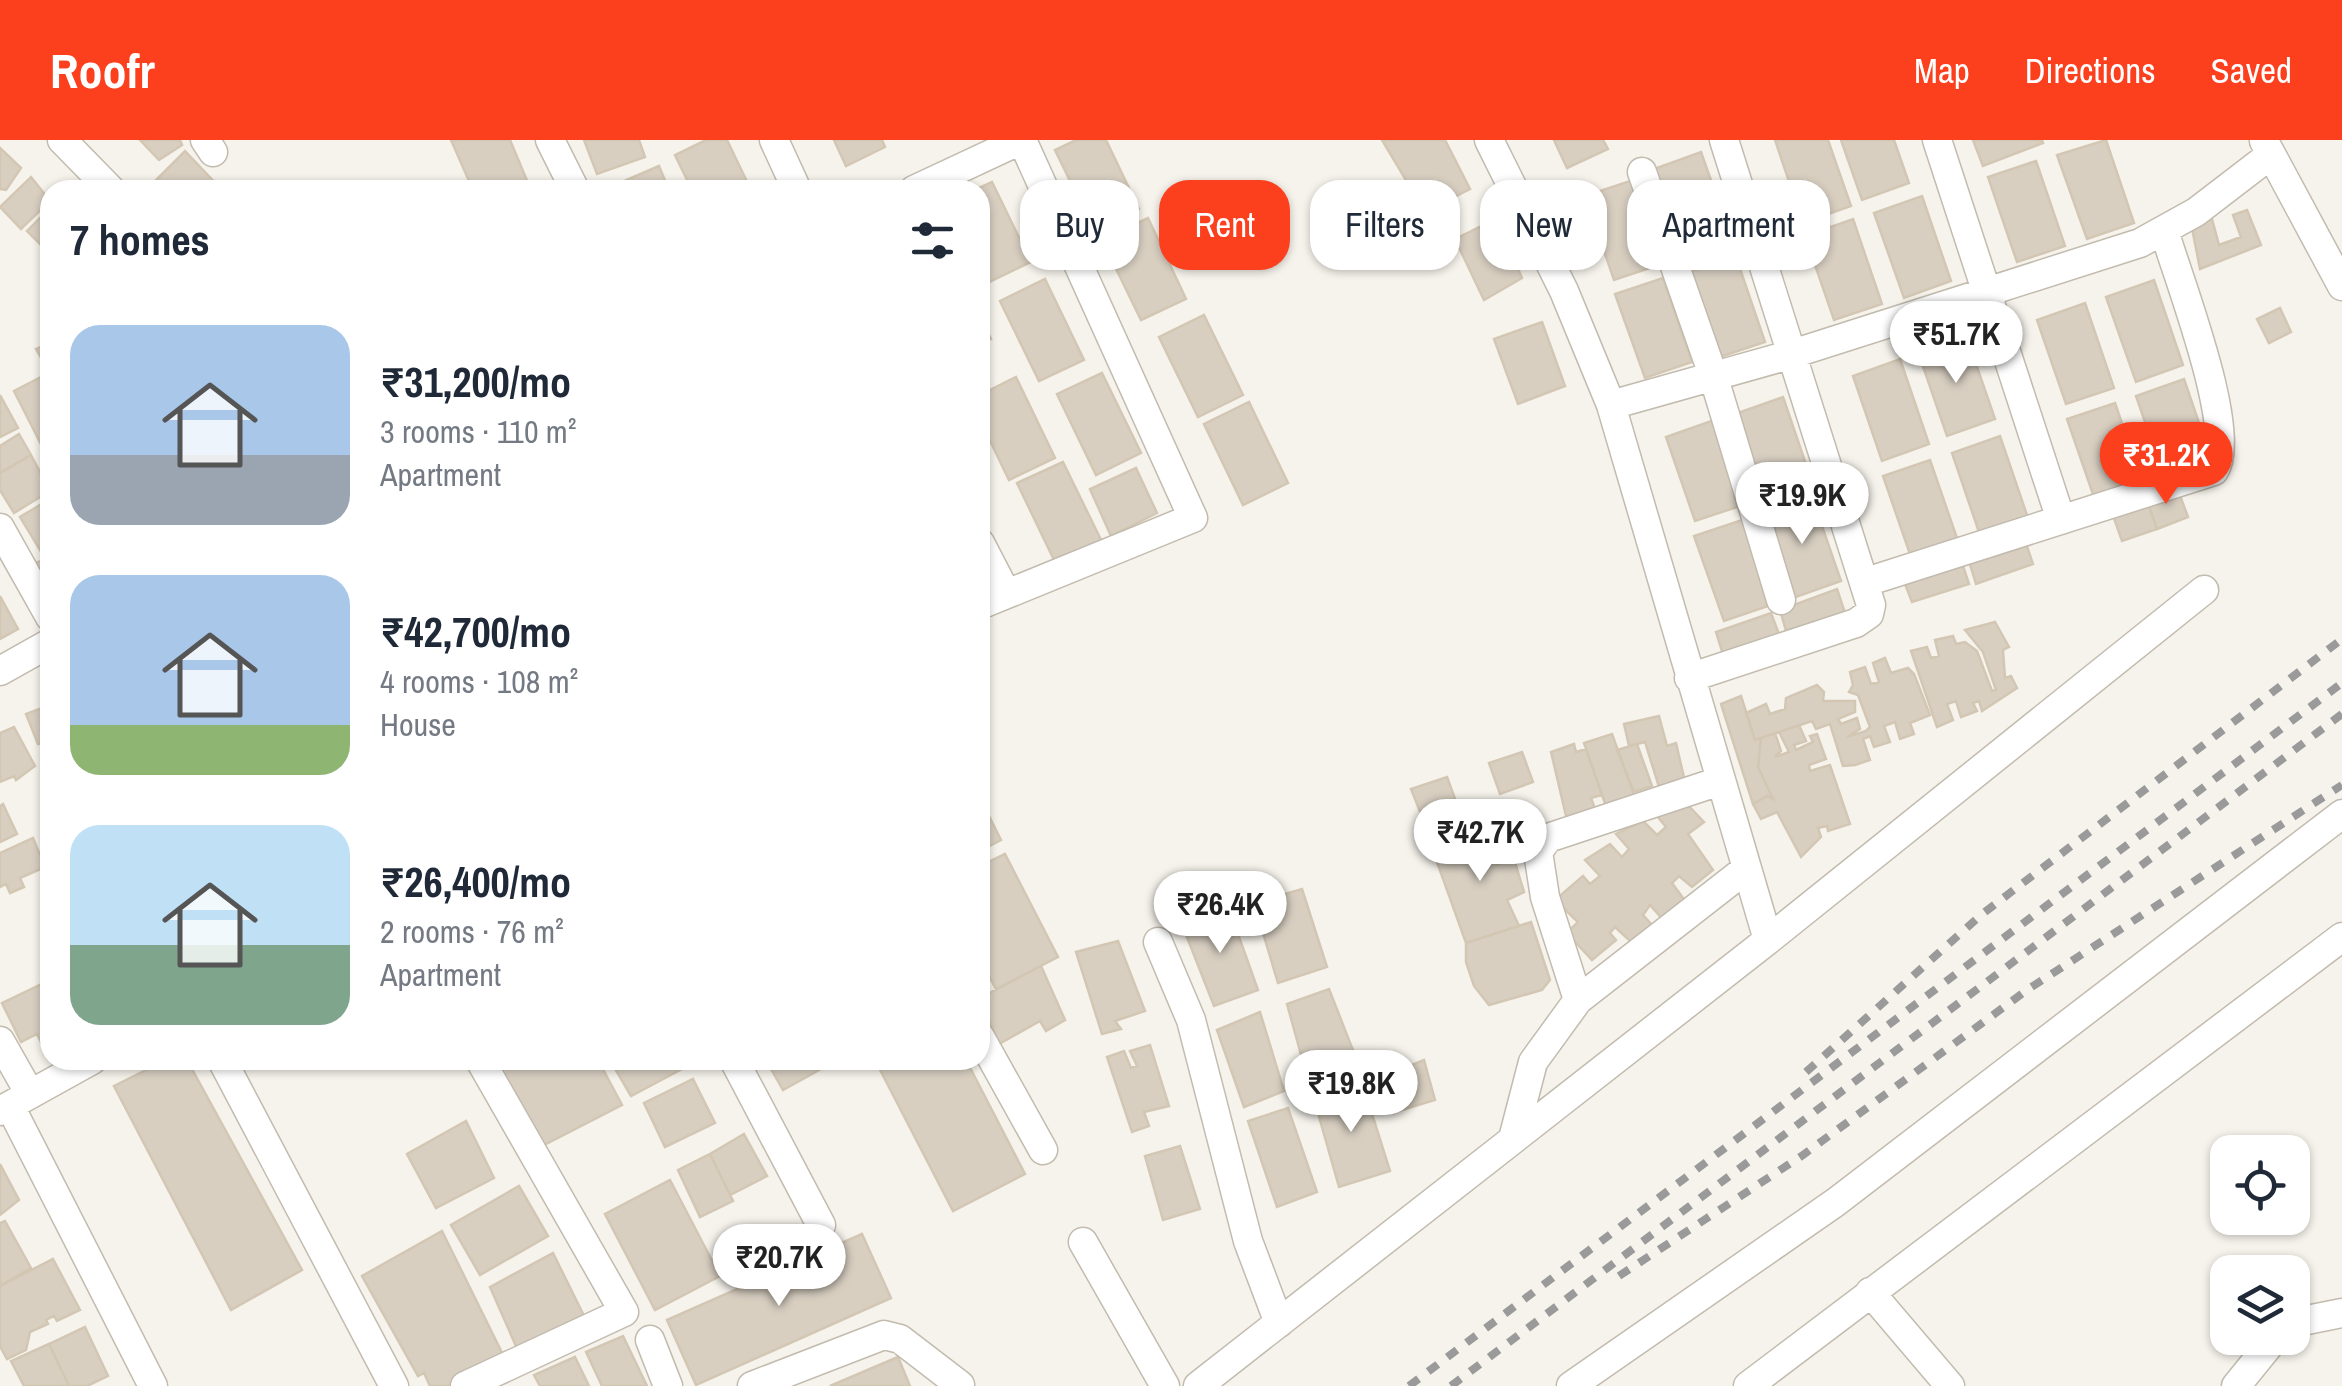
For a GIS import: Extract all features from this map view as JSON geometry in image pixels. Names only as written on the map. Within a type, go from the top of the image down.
[{"type":"street","points":[[62,140],[101,180]]},
{"type":"street","points":[[550,140],[569,180]]},
{"type":"street","points":[[774,140],[792,180]]},
{"type":"street","points":[[936,180],[1022,140],[1193,518],[993,599]]},
{"type":"street","points":[[1490,140],[1564,291],[1611,405],[1768,940]]},
{"type":"street","points":[[1689,678],[1862,620],[1871,605],[1724,140]]},
{"type":"street","points":[[1937,140],[2061,520]]},
{"type":"street","points":[[1611,405],[1790,355],[2125,248],[2164,230],[2266,148],[2342,286]]},
{"type":"street","points":[[1642,172],[1714,375],[1782,600]]},
{"type":"street","points":[[1866,582],[2214,470],[2222,459],[2219,404],[2164,230]]},
{"type":"street","points":[[0,528],[40,599]]},
{"type":"street","points":[[1198,1386],[1768,940],[2204,590]]},
{"type":"street","points":[[0,671],[40,649]]},
{"type":"street","points":[[1578,1000],[1545,897],[1538,852],[1548,838],[1720,781]]},
{"type":"street","points":[[1572,1386],[1836,1202],[2342,814]]},
{"type":"street","points":[[1514,1135],[1533,1062],[1578,1000],[1746,869]]},
{"type":"street","points":[[1748,1386],[2342,937]]},
{"type":"street","points":[[1158,942],[1191,1020],[1213,1094],[1234,1193],[1280,1323]]},
{"type":"street","points":[[0,1041],[13,1104],[153,1386]]},
{"type":"street","points":[[990,1054],[1043,1150]]},
{"type":"street","points":[[13,1104],[74,1070]]},
{"type":"street","points":[[227,1070],[394,1386]]},
{"type":"street","points":[[465,1386],[624,1312],[486,1070]]},
{"type":"street","points":[[739,1070],[820,1225]]},
{"type":"street","points":[[1083,1242],[1165,1386]]},
{"type":"street","points":[[1870,1292],[1950,1386]]},
{"type":"street","points":[[2310,1320],[2342,1314]]},
{"type":"street","points":[[752,1386],[884,1335],[900,1339],[960,1385]]},
{"type":"street","points":[[650,1340],[668,1386]]},
{"type":"street","points":[[2236,1386],[2261,1355]]},
{"type":"building","points":[[140,140],[180,140],[182,145],[159,160]]},
{"type":"building","points":[[451,140],[510,140],[527,180],[469,180]]},
{"type":"building","points":[[584,140],[639,140],[645,157],[597,174]]},
{"type":"building","points":[[706,140],[727,140],[746,180],[687,180],[675,155]]},
{"type":"building","points":[[834,140],[882,140],[885,147],[846,166]]},
{"type":"building","points":[[1076,140],[1106,140],[1125,180],[1070,180],[1055,150]]},
{"type":"building","points":[[1382,140],[1445,140],[1470,189],[1460,194],[1460,180],[1406,180]]},
{"type":"building","points":[[1554,140],[1603,140],[1608,149],[1567,168]]},
{"type":"building","points":[[1775,140],[1828,140],[1851,206],[1830,213],[1830,180],[1788,180]]},
{"type":"building","points":[[1841,140],[1894,140],[1909,183],[1862,200]]},
{"type":"building","points":[[1973,140],[2042,140],[2043,143],[1983,166]]},
{"type":"building","points":[[2106,140],[2134,223],[2087,239],[2057,155]]},
{"type":"building","points":[[0,148],[21,168],[6,190],[0,189]]},
{"type":"building","points":[[185,151],[213,180],[156,180]]},
{"type":"building","points":[[1701,152],[1711,180],[1658,180],[1654,169]]},
{"type":"building","points":[[2036,161],[2065,246],[2017,262],[1988,177]]},
{"type":"building","points":[[659,166],[665,180],[627,180]]},
{"type":"building","points":[[31,177],[40,188],[40,211],[21,229],[0,207]]},
{"type":"building","points":[[992,182],[1020,239],[1020,267],[990,282]]},
{"type":"building","points":[[1627,182],[1627,270],[1644,270],[1614,280],[1607,260],[1607,189]]},
{"type":"building","points":[[1922,196],[1951,281],[1904,298],[1874,213]]},
{"type":"building","points":[[2247,210],[2261,245],[2200,269],[2192,228],[2212,219],[2219,245],[2241,237],[2233,215]]},
{"type":"building","points":[[40,218],[40,244],[27,231]]},
{"type":"building","points":[[1148,218],[1159,241],[1159,270],[1172,270],[1186,299],[1141,320],[1117,270],[1139,270],[1139,222]]},
{"type":"building","points":[[1853,219],[1882,304],[1834,320],[1817,270],[1830,270],[1830,227]]},
{"type":"building","points":[[1480,227],[1480,270],[1518,270],[1522,278],[1484,300],[1460,250],[1460,237]]},
{"type":"building","points":[[1740,270],[1765,342],[1717,358],[1688,273]]},
{"type":"building","points":[[1663,278],[1692,362],[1645,378],[1615,294]]},
{"type":"building","points":[[1045,279],[1084,360],[1039,381],[1000,301]]},
{"type":"building","points":[[2154,280],[2183,365],[2136,382],[2106,297]]},
{"type":"building","points":[[2085,303],[2114,388],[2066,404],[2037,320]]},
{"type":"building","points":[[2280,308],[2291,332],[2269,343],[2257,319]]},
{"type":"building","points":[[1204,315],[1243,395],[1198,417],[1159,337]]},
{"type":"building","points":[[1542,322],[1565,386],[1518,404],[1494,339]]},
{"type":"building","points":[[1966,335],[1995,419],[1947,436],[1918,352]]},
{"type":"building","points":[[1900,359],[1929,444],[1882,461],[1853,376]]},
{"type":"building","points":[[1102,373],[1141,453],[1096,475],[1057,394]]},
{"type":"building","points":[[1016,377],[1055,458],[1009,480],[990,441],[990,390]]},
{"type":"building","points":[[40,378],[40,442],[14,391]]},
{"type":"building","points":[[2184,379],[2213,464],[2165,480],[2136,396]]},
{"type":"building","points":[[0,395],[18,428],[0,437]]},
{"type":"building","points":[[1783,397],[1812,482],[1764,498],[1735,414]]},
{"type":"building","points":[[1249,402],[1288,483],[1243,505],[1204,424]]},
{"type":"building","points":[[2115,403],[2144,487],[2096,503],[2067,419]]},
{"type":"building","points":[[1714,420],[1743,505],[1695,521],[1666,437]]},
{"type":"building","points":[[19,434],[31,455],[0,473],[0,446]]},
{"type":"building","points":[[2000,436],[2029,521],[1981,538],[1952,453]]},
{"type":"building","points":[[31,455],[40,472],[40,497],[14,513],[0,490],[0,473]]},
{"type":"building","points":[[1930,460],[1959,544],[1912,560],[1883,476]]},
{"type":"building","points":[[1063,462],[1102,542],[1056,564],[1017,483]]},
{"type":"building","points":[[1136,468],[1157,513],[1111,536],[1090,489]]},
{"type":"building","points":[[2176,485],[2188,517],[2157,529],[2145,495]]},
{"type":"building","points":[[2145,495],[2157,529],[2122,541],[2110,507]]},
{"type":"building","points":[[1812,497],[1841,581],[1793,598],[1764,513]]},
{"type":"building","points":[[40,505],[40,550],[20,517]]},
{"type":"building","points":[[1742,520],[1771,605],[1724,621],[1694,536]]},
{"type":"building","points":[[2022,532],[2033,564],[1976,584],[1966,551]]},
{"type":"building","points":[[1959,554],[1969,584],[1912,602],[1900,571]]},
{"type":"building","points":[[40,561],[40,586],[29,565]]},
{"type":"building","points":[[1837,589],[1847,619],[1789,641],[1780,610]]},
{"type":"building","points":[[0,596],[18,629],[0,639]]},
{"type":"building","points":[[1771,613],[1782,642],[1725,661],[1716,632]]},
{"type":"building","points":[[1995,622],[2009,647],[2003,650],[2005,678],[2011,676],[2017,688],[1982,711],[1979,701],[1973,703],[1977,711],[1961,717],[1956,701],[1947,704],[1953,720],[1937,727],[1911,651],[1927,647],[1931,658],[1939,656],[1935,640],[1953,636],[1956,644],[1965,642],[1977,651],[1992,691],[1996,690],[1983,652],[1965,630]]},
{"type":"building","points":[[1885,658],[1891,673],[1908,668],[1914,674],[1930,715],[1910,723],[1914,734],[1900,739],[1895,722],[1884,726],[1890,742],[1874,747],[1870,736],[1863,739],[1870,760],[1843,766],[1830,724],[1816,729],[1812,721],[1755,740],[1746,713],[1766,704],[1770,714],[1785,709],[1786,698],[1817,685],[1824,692],[1823,701],[1855,701],[1855,712],[1838,719],[1841,724],[1857,718],[1860,729],[1847,737],[1866,731],[1870,727],[1858,695],[1849,692],[1853,685],[1850,672],[1865,667],[1871,684],[1879,682],[1873,663]]},
{"type":"building","points":[[1741,696],[1755,740],[1761,738],[1758,767],[1773,799],[1767,796],[1753,804],[1721,704]]},
{"type":"building","points":[[40,709],[40,744],[38,744],[26,714]]},
{"type":"building","points":[[1659,716],[1667,746],[1676,743],[1685,782],[1660,790],[1645,742],[1629,746],[1624,724]]},
{"type":"building","points":[[1799,725],[1806,741],[1794,745],[1796,750],[1813,742],[1810,736],[1817,734],[1826,759],[1809,765],[1810,771],[1830,765],[1850,824],[1828,831],[1827,826],[1818,828],[1821,837],[1801,857],[1777,812],[1761,819],[1753,804],[1767,796],[1773,799],[1758,767],[1761,738],[1775,733],[1781,751],[1775,757],[1789,752],[1779,732]]},
{"type":"building","points":[[14,727],[35,766],[16,780],[14,776],[0,782],[0,733]]},
{"type":"building","points":[[1612,734],[1636,800],[1608,812],[1584,743]]},
{"type":"building","points":[[1574,744],[1576,752],[1586,749],[1602,795],[1591,798],[1596,812],[1567,820],[1551,752]]},
{"type":"building","points":[[1637,744],[1652,786],[1634,792],[1617,750]]},
{"type":"building","points":[[1522,752],[1533,782],[1500,794],[1489,763]]},
{"type":"building","points":[[1447,777],[1458,807],[1423,819],[1411,789]]},
{"type":"building","points":[[1684,801],[1704,822],[1688,834],[1713,870],[1692,887],[1679,876],[1672,883],[1686,902],[1665,922],[1650,905],[1643,915],[1652,925],[1630,941],[1615,927],[1610,933],[1616,940],[1592,960],[1567,933],[1578,922],[1555,900],[1583,876],[1590,884],[1600,876],[1585,860],[1610,844],[1622,857],[1629,849],[1616,834],[1643,821],[1657,835],[1666,827],[1658,817]]},
{"type":"building","points":[[3,804],[17,834],[0,842],[0,806]]},
{"type":"building","points":[[990,818],[1001,840],[990,846]]},
{"type":"building","points":[[1500,826],[1508,854],[1494,859],[1497,865],[1514,859],[1524,892],[1507,900],[1519,926],[1466,943],[1433,851]]},
{"type":"building","points":[[33,838],[40,855],[40,869],[20,878],[24,887],[10,893],[6,884],[0,887],[0,853]]},
{"type":"building","points":[[1005,854],[1058,957],[996,989],[990,978],[990,861]]},
{"type":"building","points":[[1302,889],[1327,967],[1278,983],[1254,903]]},
{"type":"building","points":[[1228,906],[1258,990],[1214,1006],[1181,922]]},
{"type":"building","points":[[1531,922],[1550,980],[1542,990],[1489,1005],[1474,986],[1466,962],[1466,943]]},
{"type":"building","points":[[1118,941],[1145,1011],[1115,1021],[1121,1029],[1102,1034],[1076,952]]},
{"type":"building","points":[[1041,966],[1065,1020],[1046,1031],[1040,1021],[999,1044],[990,1022],[990,993]]},
{"type":"building","points":[[40,985],[40,1040],[37,1034],[21,1042],[2,1003]]},
{"type":"building","points":[[1329,989],[1358,1063],[1308,1080],[1287,1004]]},
{"type":"building","points":[[1260,1012],[1284,1091],[1244,1107],[1217,1030]]},
{"type":"building","points":[[1150,1045],[1169,1106],[1144,1112],[1149,1126],[1132,1132],[1107,1057],[1124,1051],[1131,1068],[1137,1066],[1130,1051]]},
{"type":"building","points":[[1424,1060],[1435,1100],[1392,1113],[1378,1079]]},
{"type":"building","points":[[146,1070],[192,1070],[302,1270],[231,1310],[114,1086]]},
{"type":"building","points":[[500,1070],[603,1070],[622,1105],[542,1146]]},
{"type":"building","points":[[616,1070],[680,1070],[631,1096]]},
{"type":"building","points":[[772,1070],[819,1070],[783,1090]]},
{"type":"building","points":[[880,1070],[971,1070],[1025,1174],[953,1211]]},
{"type":"building","points":[[693,1079],[715,1123],[665,1147],[644,1103]]},
{"type":"building","points":[[1362,1082],[1390,1171],[1339,1187],[1314,1099]]},
{"type":"building","points":[[1288,1108],[1317,1192],[1277,1207],[1248,1121]]},
{"type":"building","points":[[466,1121],[494,1178],[436,1208],[407,1154]]},
{"type":"building","points":[[744,1134],[767,1176],[730,1195],[710,1154]]},
{"type":"building","points":[[1180,1146],[1200,1209],[1163,1220],[1145,1156]]},
{"type":"building","points":[[710,1154],[733,1201],[700,1217],[678,1170]]},
{"type":"building","points":[[0,1164],[19,1200],[0,1215]]},
{"type":"building","points":[[670,1180],[720,1276],[655,1310],[605,1214]]},
{"type":"building","points":[[519,1186],[548,1236],[480,1275],[451,1225]]},
{"type":"building","points":[[5,1221],[31,1268],[0,1286],[0,1223]]},
{"type":"building","points":[[442,1231],[505,1359],[448,1386],[430,1386],[424,1373],[418,1376],[362,1276]]},
{"type":"building","points":[[862,1234],[891,1298],[696,1385],[667,1320]]},
{"type":"building","points":[[553,1253],[586,1320],[519,1353],[490,1287]]},
{"type":"building","points":[[53,1259],[80,1310],[57,1321],[54,1316],[46,1320],[48,1324],[30,1332],[26,1350],[7,1359],[0,1346],[0,1286]]},
{"type":"building","points":[[85,1327],[108,1376],[87,1386],[69,1386],[49,1344]]},
{"type":"building","points":[[623,1336],[647,1386],[602,1386],[586,1352]]},
{"type":"building","points":[[49,1344],[69,1386],[24,1386],[11,1361]]},
{"type":"building","points":[[575,1357],[589,1386],[540,1386],[534,1375]]},
{"type":"building","points":[[898,1357],[910,1386],[830,1386]]},
{"type":"railway","points":[[1806,1072],[1981,915],[2342,639]]},
{"type":"railway","points":[[1409,1386],[2342,683]]},
{"type":"railway","points":[[1451,1386],[2342,714]]},
{"type":"railway","points":[[1619,1276],[1803,1155],[2027,990],[2342,785]]}]
